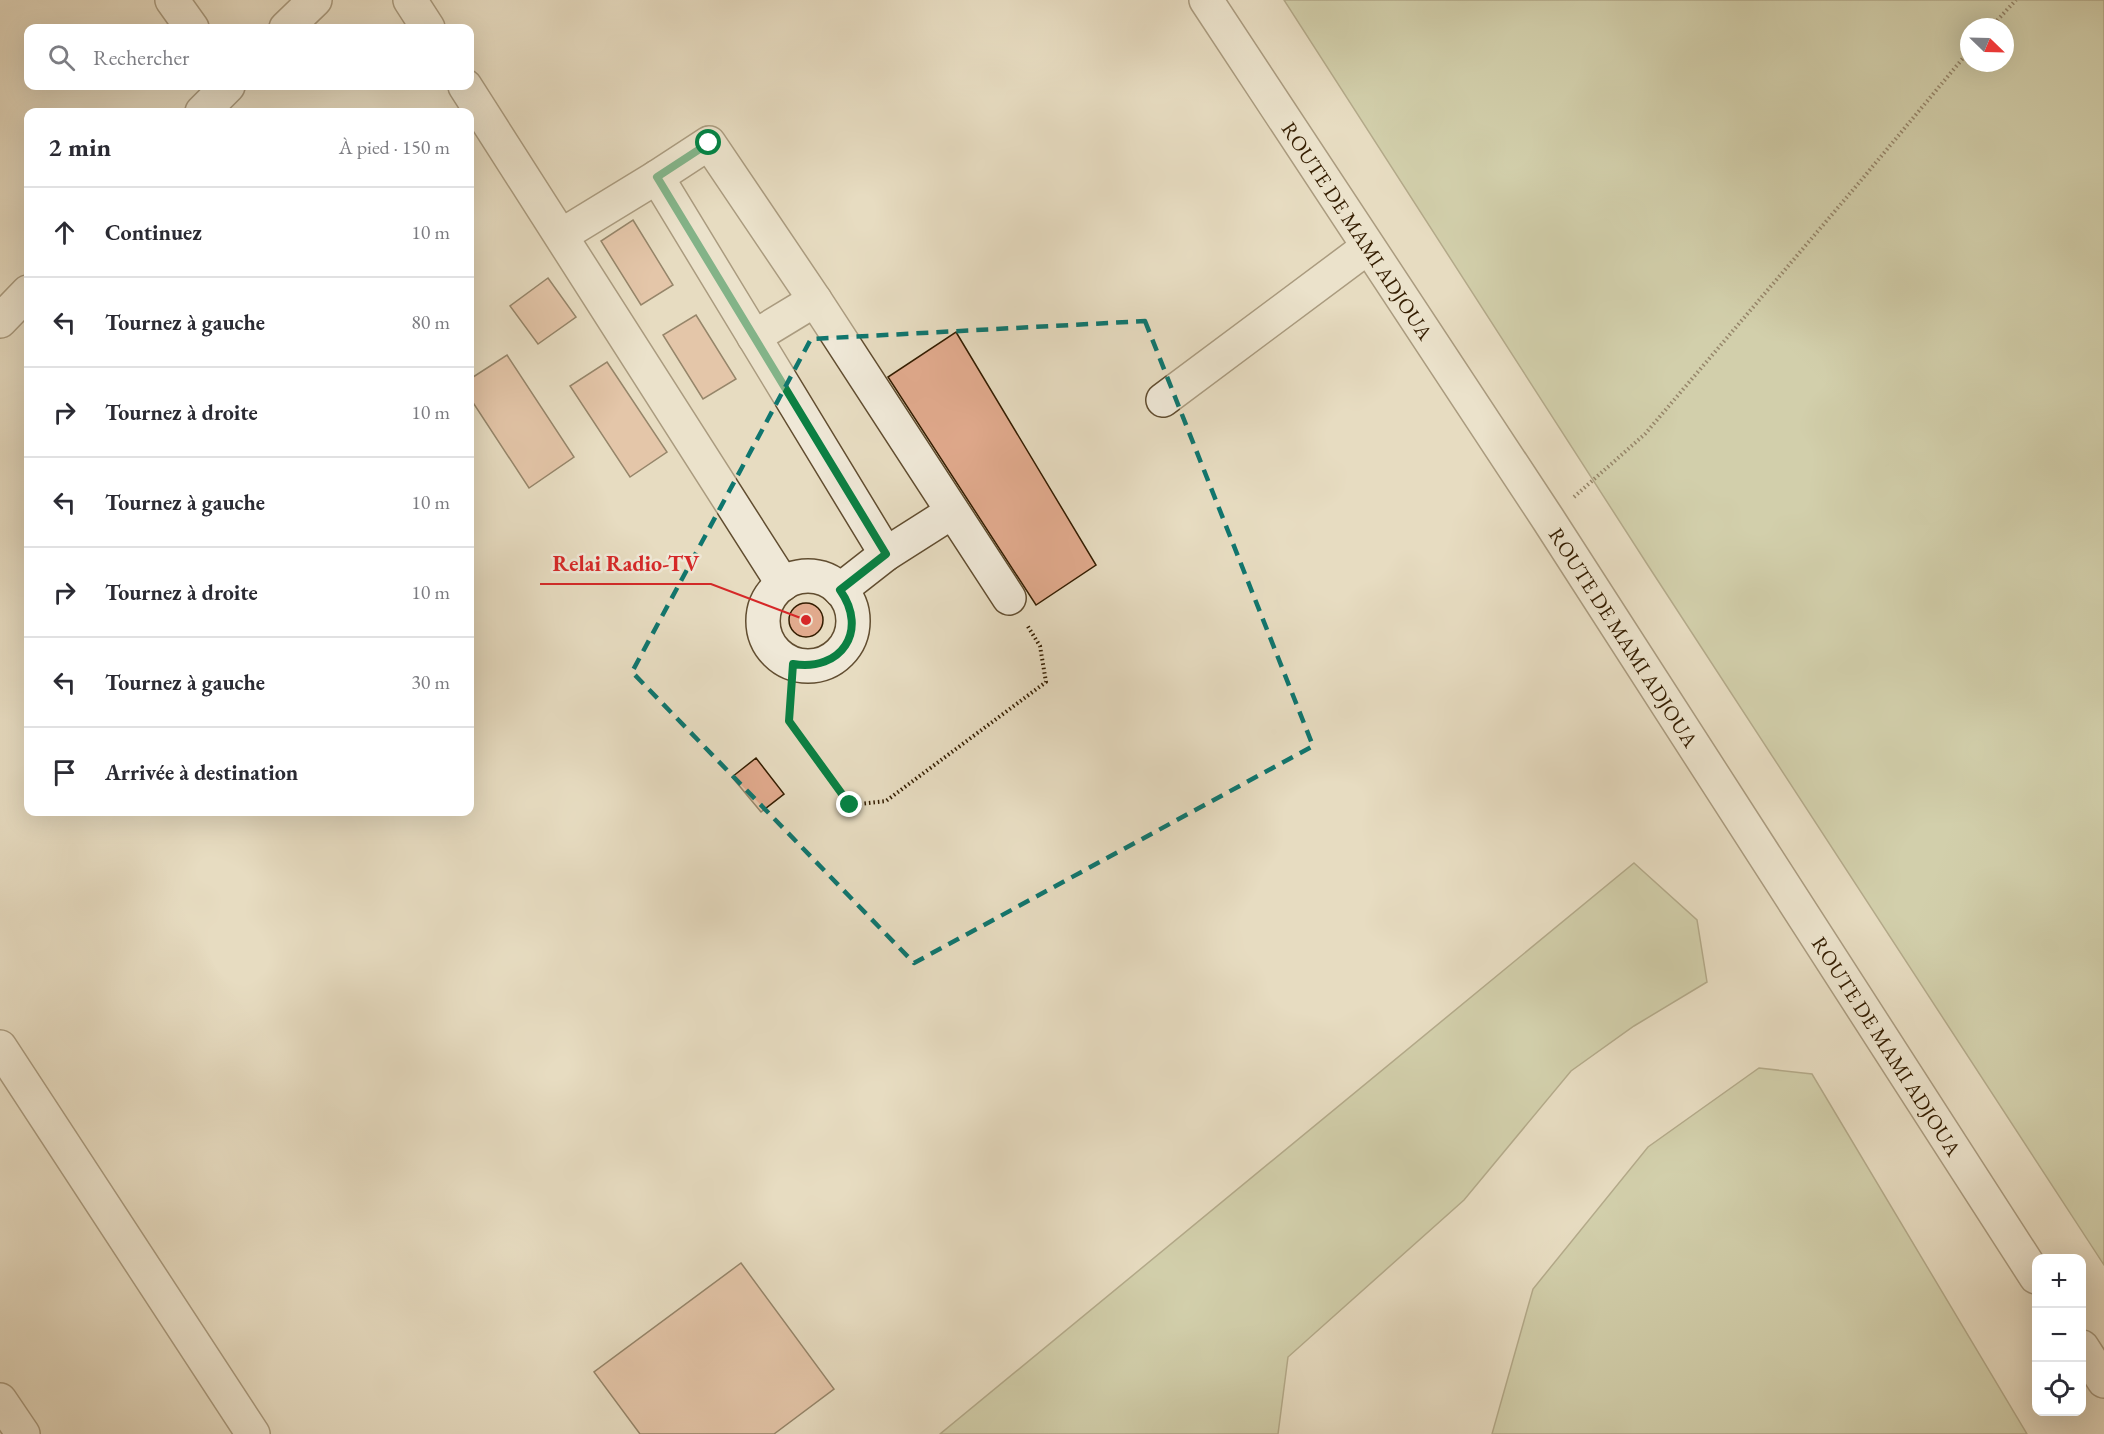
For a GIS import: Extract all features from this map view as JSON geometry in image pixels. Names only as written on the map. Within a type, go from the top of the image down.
[{"type":"street","points":[[172,0],[189,24]]},
{"type":"street","points":[[290,24],[315,0]]},
{"type":"street","points":[[410,0],[425,24]]},
{"type":"street","name":"ROUTE DE MAMI ADJOUA","points":[[1206,0],[1548,519],[2032,1269]]},
{"type":"street","points":[[206,108],[224,90]]},
{"type":"street","points":[[468,90],[783,584]]},
{"type":"street","points":[[562,235],[709,143],[815,300],[1009,598]]},
{"type":"street","points":[[657,177],[886,554]]},
{"type":"street","points":[[1163,400],[1368,247]]},
{"type":"street","points":[[0,321],[24,296]]},
{"type":"street","points":[[754,337],[815,300]]},
{"type":"street","points":[[840,590],[886,554],[952,512]]},
{"type":"street","points":[[806,576],[819,577],[831,582],[840,590],[848,601],[852,613],[852,627],[845,645],[831,660],[819,665],[793,664],[771,647],[765,634],[763,620],[766,606],[773,593],[783,584],[806,576]]},
{"type":"street","points":[[0,1047],[253,1434]]},
{"type":"street","points":[[2086,1353],[2104,1382]]},
{"type":"street","points":[[0,1401],[23,1434]]},
{"type":"path","points":[[1999,18],[2016,0]]},
{"type":"path","points":[[1548,519],[1645,434],[1960,62]]},
{"type":"path","points":[[793,664],[789,721],[850,805],[886,801],[1046,682],[1040,645],[1009,598]]},
{"type":"highlighted area","points":[[1145,321],[1313,746],[914,963],[632,672],[811,339]]},
{"type":"green space","points":[[1284,0],[2104,0],[2104,1265],[1649,567]]},
{"type":"green space","points":[[1634,863],[1697,920],[1707,982],[1634,1026],[1571,1071],[1464,1200],[1288,1357],[1278,1434],[940,1434]]},
{"type":"green space","points":[[1759,1068],[1812,1074],[2027,1434],[1492,1434],[1533,1289],[1648,1147]]},
{"type":"building","points":[[633,220],[673,285],[641,305],[601,241]]},
{"type":"building","points":[[548,278],[576,317],[538,344],[510,306]]},
{"type":"building","points":[[696,315],[736,379],[703,399],[663,335]]},
{"type":"building","points":[[956,332],[1096,565],[1036,605],[888,377]]},
{"type":"building","points":[[507,355],[574,457],[529,488],[474,404],[474,376]]},
{"type":"building","points":[[607,362],[667,452],[630,477],[570,386]]},
{"type":"building","points":[[806,603],[818,608],[823,620],[818,632],[806,637],[794,632],[789,620],[794,608]]},
{"type":"building","points":[[756,758],[784,794],[761,812],[732,777]]},
{"type":"building","points":[[741,1263],[834,1389],[774,1434],[640,1434],[594,1372]]},
{"type":"place","name":"Relai Radio-TV","points":[[806,620]]},
{"type":"route","points":[[709,143],[657,177],[886,554],[840,590],[848,601],[852,613],[849,639],[842,651],[831,660],[819,665],[793,664],[789,721],[850,805]]}]
